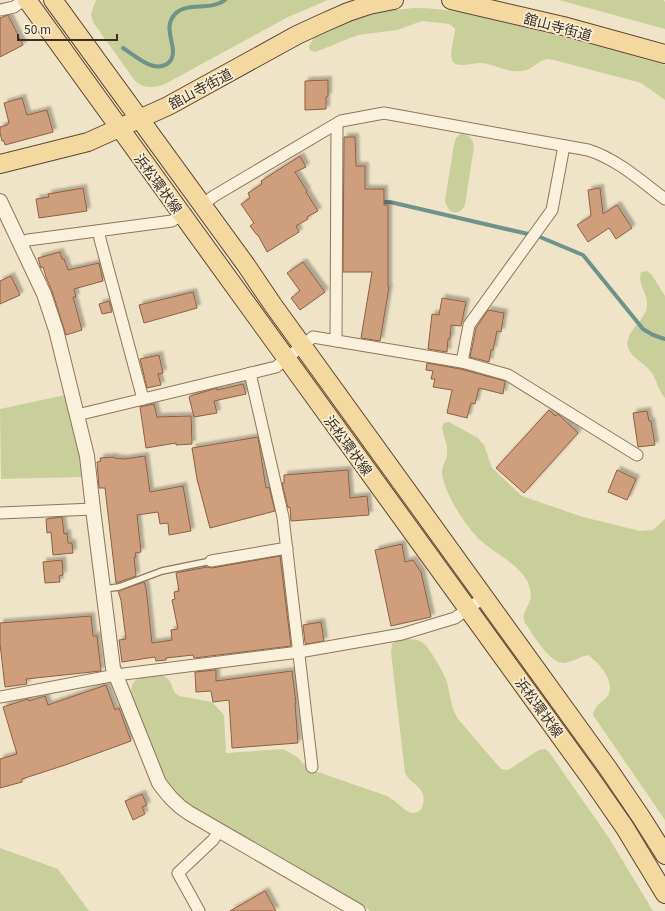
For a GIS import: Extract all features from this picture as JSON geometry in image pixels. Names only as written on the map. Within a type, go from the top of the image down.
[{"type":"main road","name":"浜松環状線","points":[[27,0],[604,797],[665,894]]},
{"type":"main road","name":"舘山寺街道","points":[[0,164],[88,142],[168,106],[298,35],[323,23],[369,5],[394,0]]},
{"type":"main road","name":"舘山寺街道","points":[[451,0],[549,23],[665,54]]},
{"type":"main road","name":"浜松環状線","points":[[55,1],[139,119],[246,264],[302,345],[484,598],[612,773],[665,855]]},
{"type":"street","points":[[0,10],[14,7],[24,0]]},
{"type":"street","points":[[202,205],[214,196],[341,121],[384,113],[601,154],[612,160],[665,199]]},
{"type":"street","points":[[336,341],[337,124]]},
{"type":"street","points":[[462,362],[469,325],[552,210],[564,146]]},
{"type":"street","points":[[0,201],[43,292],[50,311],[87,456],[113,668],[159,783],[167,795],[189,814],[358,911]]},
{"type":"street","points":[[20,244],[28,240],[172,221],[182,214]]},
{"type":"street","points":[[99,231],[143,399]]},
{"type":"street","points":[[77,415],[276,366],[313,337],[462,362],[508,375],[637,455]]},
{"type":"street","points":[[250,373],[283,517],[312,767]]},
{"type":"street","points":[[0,513],[93,509]]},
{"type":"street","points":[[211,561],[287,548]]},
{"type":"street","points":[[0,697],[116,675],[299,652],[402,634],[455,618],[484,598]]},
{"type":"street","points":[[199,911],[178,873],[213,840],[219,831]]},
{"type":"lane","points":[[103,589],[119,587],[162,571],[211,561]]},
{"type":"green space","points":[[96,0],[328,0],[288,17],[165,84],[146,87],[135,81],[93,22],[91,14]]},
{"type":"green space","points":[[559,0],[663,0],[665,2],[665,29]]},
{"type":"green space","points":[[414,8],[455,11],[480,16],[665,65],[665,100],[641,83],[550,59],[546,59],[530,69],[522,71],[511,71],[481,63],[460,65],[454,63],[451,57],[455,29],[449,24],[422,21],[397,30],[358,35],[315,52],[310,50],[309,46],[314,38],[351,21],[372,14]]},
{"type":"green space","points":[[460,134],[470,137],[473,141],[474,147],[465,205],[459,212],[456,213],[450,211],[445,200],[454,145],[456,138]]},
{"type":"green space","points":[[647,271],[652,275],[665,296],[665,398],[652,373],[629,351],[628,345],[628,339],[632,331],[644,316],[647,309],[646,296],[641,285],[640,276],[641,272]]},
{"type":"green space","points":[[65,395],[80,457],[82,477],[1,479],[0,409]]},
{"type":"green space","points":[[449,422],[478,438],[484,445],[492,468],[522,496],[583,517],[640,531],[653,530],[665,519],[665,820],[593,715],[598,705],[606,698],[610,690],[610,684],[605,672],[588,655],[564,663],[558,662],[547,653],[524,620],[524,614],[531,597],[530,587],[525,577],[509,561],[480,540],[456,509],[447,491],[442,474],[442,468],[447,456],[447,449],[442,427],[444,423]]},
{"type":"green space","points":[[403,639],[420,641],[429,649],[446,678],[452,706],[458,719],[501,769],[508,770],[539,750],[545,749],[549,752],[609,838],[653,911],[370,911],[360,903],[192,808],[184,801],[165,779],[131,696],[132,686],[138,679],[146,675],[155,674],[164,676],[169,680],[176,694],[179,696],[212,702],[224,715],[226,753],[283,749],[297,757],[306,766],[318,772],[387,796],[408,812],[415,813],[421,809],[424,802],[422,791],[409,779],[405,773],[391,652],[392,644],[397,640]]},
{"type":"green space","points":[[0,848],[58,869],[89,911],[0,911]]},
{"type":"building","points":[[8,15],[23,45],[0,57],[0,18]]},
{"type":"building","points":[[328,80],[326,109],[305,110],[305,81]]},
{"type":"building","points":[[22,98],[27,115],[47,110],[53,132],[5,145],[4,141],[2,141],[0,133],[0,127],[9,123],[4,103]]},
{"type":"building","points":[[344,137],[355,137],[356,166],[365,166],[365,189],[384,189],[384,205],[388,205],[389,287],[380,341],[361,338],[372,272],[343,272]]},
{"type":"building","points":[[300,156],[306,167],[295,172],[318,211],[307,217],[308,219],[296,226],[299,232],[267,252],[258,235],[250,226],[254,223],[241,204],[250,198],[248,193],[262,184],[261,181]]},
{"type":"building","points":[[83,188],[87,211],[39,218],[36,199],[49,197],[48,194]]},
{"type":"building","points":[[600,188],[603,214],[617,205],[632,228],[616,239],[609,228],[588,242],[577,225],[591,216],[588,190]]},
{"type":"building","points":[[60,252],[68,270],[99,263],[103,281],[74,289],[76,297],[73,297],[82,330],[66,335],[52,291],[38,258]]},
{"type":"building","points":[[303,262],[325,292],[300,310],[291,298],[300,291],[287,273]]},
{"type":"building","points":[[11,276],[20,295],[0,304],[0,281]]},
{"type":"building","points":[[193,292],[197,308],[144,323],[139,305]]},
{"type":"building","points":[[442,298],[466,302],[461,326],[451,325],[447,352],[428,349],[432,314],[439,315]]},
{"type":"building","points":[[109,301],[112,312],[102,314],[99,304]]},
{"type":"building","points":[[488,310],[504,313],[501,332],[497,331],[489,362],[470,357],[476,328]]},
{"type":"building","points":[[159,355],[163,373],[158,374],[161,385],[147,388],[140,359]]},
{"type":"building","points":[[427,363],[460,369],[505,381],[503,394],[479,388],[475,404],[471,403],[467,418],[447,413],[452,390],[433,387],[435,379],[431,379],[433,371],[426,370]]},
{"type":"building","points":[[243,384],[246,394],[214,401],[217,413],[194,417],[190,396],[217,388],[217,390]]},
{"type":"building","points":[[154,404],[157,417],[191,416],[192,444],[176,445],[176,443],[146,448],[140,407]]},
{"type":"building","points":[[549,410],[555,416],[558,414],[578,433],[524,493],[496,468]]},
{"type":"building","points":[[647,411],[649,421],[651,421],[655,445],[638,447],[633,413]]},
{"type":"building","points":[[258,437],[266,488],[269,487],[275,511],[210,528],[197,479],[192,448]]},
{"type":"building","points":[[145,456],[150,492],[183,486],[191,531],[169,535],[168,523],[160,524],[158,512],[137,515],[141,552],[135,553],[136,557],[134,557],[136,576],[116,583],[105,488],[99,488],[97,462],[101,461],[100,458],[114,457],[124,459]]},
{"type":"building","points":[[348,470],[350,498],[367,496],[369,515],[291,521],[290,507],[288,508],[282,483],[284,483],[284,475]]},
{"type":"building","points":[[617,470],[636,479],[627,500],[608,492]]},
{"type":"building","points":[[62,517],[64,534],[67,533],[68,543],[72,543],[73,553],[53,555],[51,532],[47,533],[46,519]]},
{"type":"building","points":[[402,544],[405,562],[413,560],[421,572],[431,617],[391,626],[375,550]]},
{"type":"building","points":[[280,556],[291,646],[194,658],[193,655],[166,658],[166,660],[156,661],[155,657],[122,662],[119,640],[126,639],[121,600],[118,591],[144,582],[146,588],[152,643],[172,640],[171,630],[178,629],[172,600],[175,599],[174,592],[179,591],[176,573]]},
{"type":"building","points":[[62,560],[63,575],[59,576],[60,582],[45,583],[43,562]]},
{"type":"building","points":[[91,616],[93,636],[97,636],[101,671],[26,679],[27,684],[5,687],[0,644],[0,623]]},
{"type":"building","points":[[321,622],[324,641],[306,644],[303,625]]},
{"type":"building","points":[[216,670],[216,681],[292,671],[296,703],[298,743],[232,748],[229,700],[213,702],[211,691],[196,692],[195,672]]},
{"type":"building","points":[[106,685],[115,710],[119,708],[131,741],[22,779],[22,782],[0,788],[0,759],[17,754],[3,707],[28,699],[29,701],[45,696],[48,705]]},
{"type":"building","points":[[142,794],[147,805],[142,807],[145,814],[133,820],[125,801]]},
{"type":"building","points":[[265,891],[276,911],[230,911]]},
{"type":"waterway","points":[[123,48],[138,59],[150,65],[162,66],[167,64],[173,55],[170,22],[176,13],[187,8],[213,5],[225,0]]},
{"type":"waterway","points":[[380,202],[390,202],[528,234]]},
{"type":"waterway","points":[[540,237],[583,255],[643,329],[653,335],[665,339]]}]
